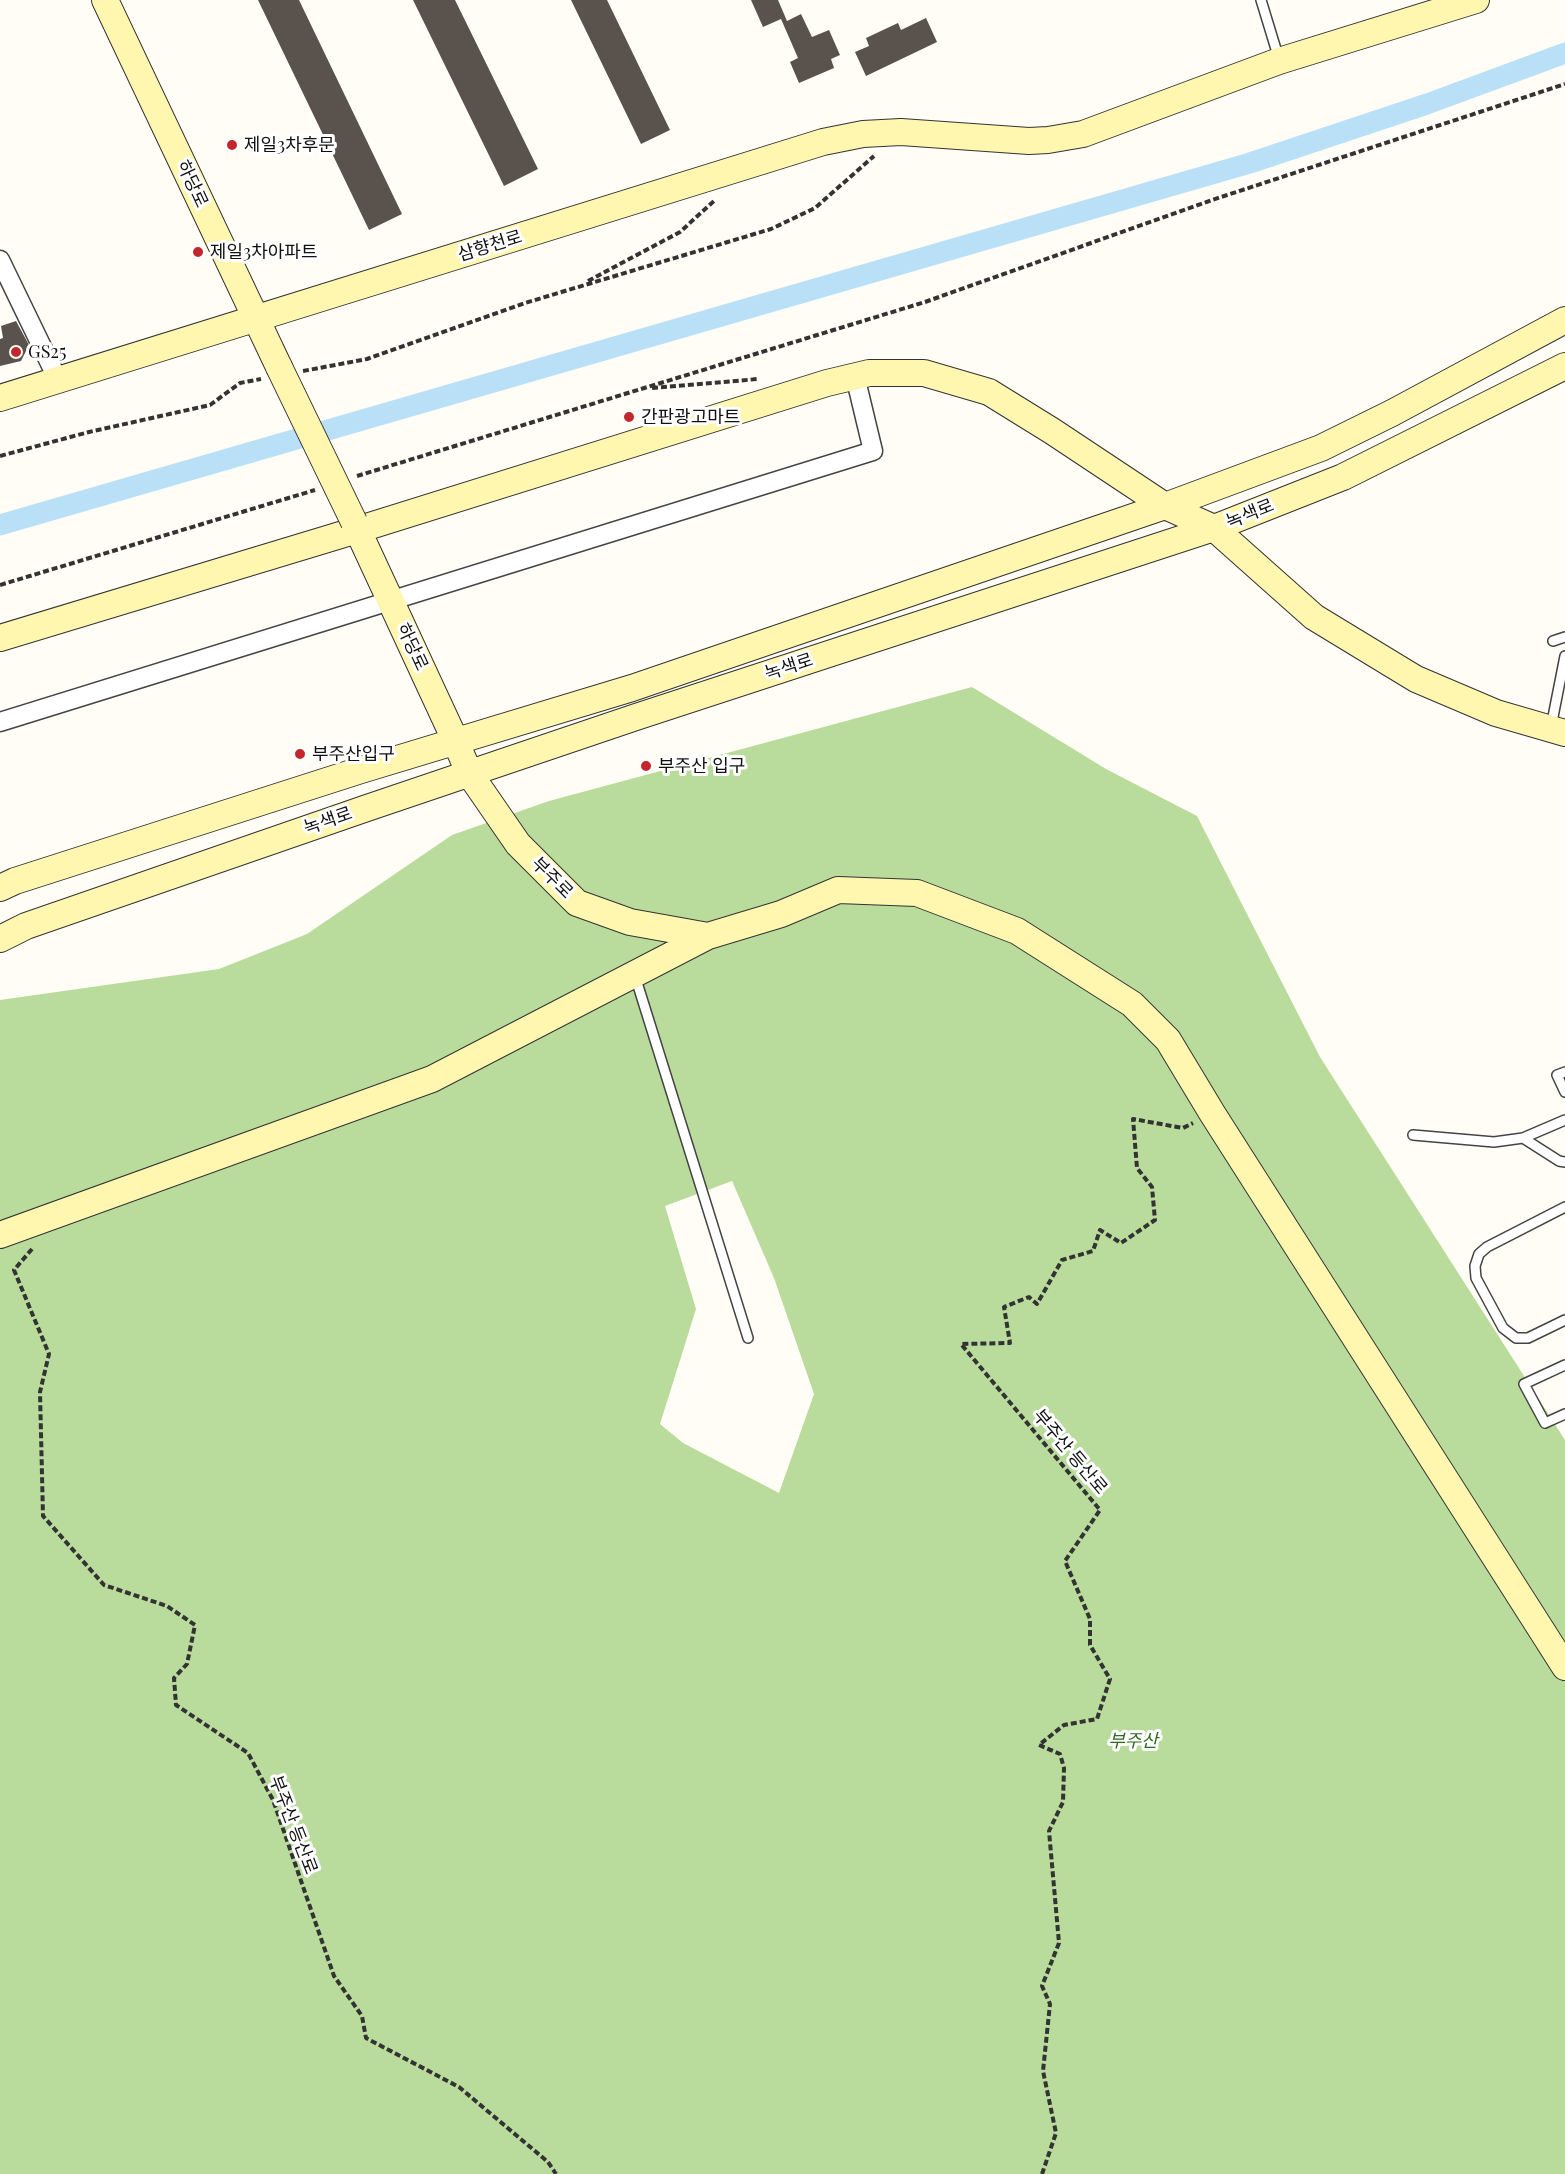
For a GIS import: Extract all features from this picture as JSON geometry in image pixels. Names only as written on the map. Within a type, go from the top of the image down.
[{"type":"street","name":"하당로","points":[[105,0],[280,373],[356,526],[469,773]]},
{"type":"street","name":"삼향천로","points":[[0,398],[823,142],[862,134],[901,132],[986,140],[1029,141],[1048,141],[1083,134],[1279,62],[1476,0]]},
{"type":"street","points":[[0,260],[58,380]]},
{"type":"street","name":"녹색로","points":[[0,888],[38,874],[632,688],[1165,506],[1321,448],[1392,413],[1565,320]]},
{"type":"street","name":"녹색로","points":[[0,939],[37,922],[469,773],[1214,528],[1343,477],[1565,366]]},
{"type":"street","points":[[0,638],[782,396],[869,373],[924,372],[988,392],[1052,431],[1165,506],[1214,528],[1314,617],[1416,679],[1496,713],[1558,731]]},
{"type":"street","points":[[0,722],[873,451],[855,376]]},
{"type":"street","name":"부주로","points":[[469,773],[518,844],[577,903],[630,922],[708,936]]},
{"type":"street","points":[[0,1235],[432,1079],[708,936],[781,914],[838,890],[917,893],[1017,931],[1132,1004],[1168,1040],[1212,1113],[1565,1667]]},
{"type":"lane","points":[[1261,0],[1279,62]]},
{"type":"lane","points":[[1553,641],[1565,637]]},
{"type":"lane","points":[[1558,731],[1565,656]]},
{"type":"lane","points":[[634,974],[748,1338]]},
{"type":"lane","points":[[1565,1072],[1557,1075],[1565,1092]]},
{"type":"lane","points":[[1413,1136],[1494,1142],[1523,1138],[1565,1120]]},
{"type":"lane","points":[[1523,1138],[1559,1161],[1565,1162]]},
{"type":"lane","points":[[1565,1207],[1486,1247],[1479,1254],[1475,1266],[1476,1278],[1503,1328],[1516,1338],[1527,1338],[1565,1320]]},
{"type":"lane","points":[[1565,1365],[1524,1384],[1545,1423],[1565,1414]]},
{"type":"path","points":[[348,479],[925,302],[1212,200],[1565,84]]},
{"type":"path","points":[[0,456],[89,432],[210,405],[240,383],[280,373],[367,359],[525,303],[771,229],[815,208],[875,154]]},
{"type":"path","points":[[579,286],[680,232],[722,194]]},
{"type":"path","points":[[642,389],[767,380]]},
{"type":"path","points":[[0,585],[326,486]]},
{"type":"path","name":"부주산 등산로","points":[[1042,2174],[1056,2133],[1043,2071],[1050,2004],[1042,1986],[1059,1943],[1049,1831],[1063,1802],[1064,1768],[1060,1754],[1039,1745],[1064,1725],[1097,1719],[1110,1679],[1090,1645],[1090,1619],[1065,1561],[1100,1510],[961,1344],[1010,1343],[1004,1306],[1029,1297],[1037,1304],[1062,1260],[1093,1251],[1100,1230],[1121,1243],[1155,1220],[1152,1187],[1137,1168],[1133,1119],[1183,1128],[1212,1113]]},
{"type":"path","name":"부주산 등산로","points":[[35,1245],[14,1270],[49,1353],[40,1392],[43,1516],[104,1585],[167,1606],[195,1625],[187,1664],[174,1678],[177,1705],[248,1753],[273,1800],[334,1976],[362,2016],[366,2038],[459,2087],[548,2162],[556,2174]]},
{"type":"green space","name":"부주산","points":[[972,687],[1106,769],[1197,816],[1320,1057],[1565,1440],[1565,2174],[0,2174],[0,1000],[219,969],[307,934],[452,835],[549,801]],"holes":[[[732,1181],[774,1278],[814,1394],[779,1493],[683,1443],[660,1424],[696,1309],[665,1206]]]},
{"type":"building","points":[[258,0],[299,0],[402,214],[369,230]]},
{"type":"building","points":[[413,0],[455,0],[538,169],[504,186]]},
{"type":"building","points":[[571,0],[607,0],[670,130],[641,144]]},
{"type":"building","points":[[751,0],[778,0],[787,21],[801,14],[812,37],[829,30],[840,55],[831,59],[834,68],[799,83],[790,62],[798,58],[781,19],[763,27]]},
{"type":"building","points":[[926,18],[937,42],[866,76],[855,52],[869,46],[866,38],[898,23],[901,30]]},
{"type":"building","points":[[16,321],[29,345],[21,361],[0,366],[0,339],[3,338],[1,326]]},
{"type":"waterway","points":[[0,525],[1250,163],[1427,104],[1565,53]]},
{"type":"place","name":"제일3차후문","points":[[232,145]]},
{"type":"place","name":"제일3차아파트","points":[[198,252]]},
{"type":"place","name":"GS25","points":[[16,352]]},
{"type":"place","name":"간판광고마트","points":[[629,417]]},
{"type":"place","name":"부주산입구","points":[[300,754]]},
{"type":"place","name":"부주산 입구","points":[[646,766]]}]
